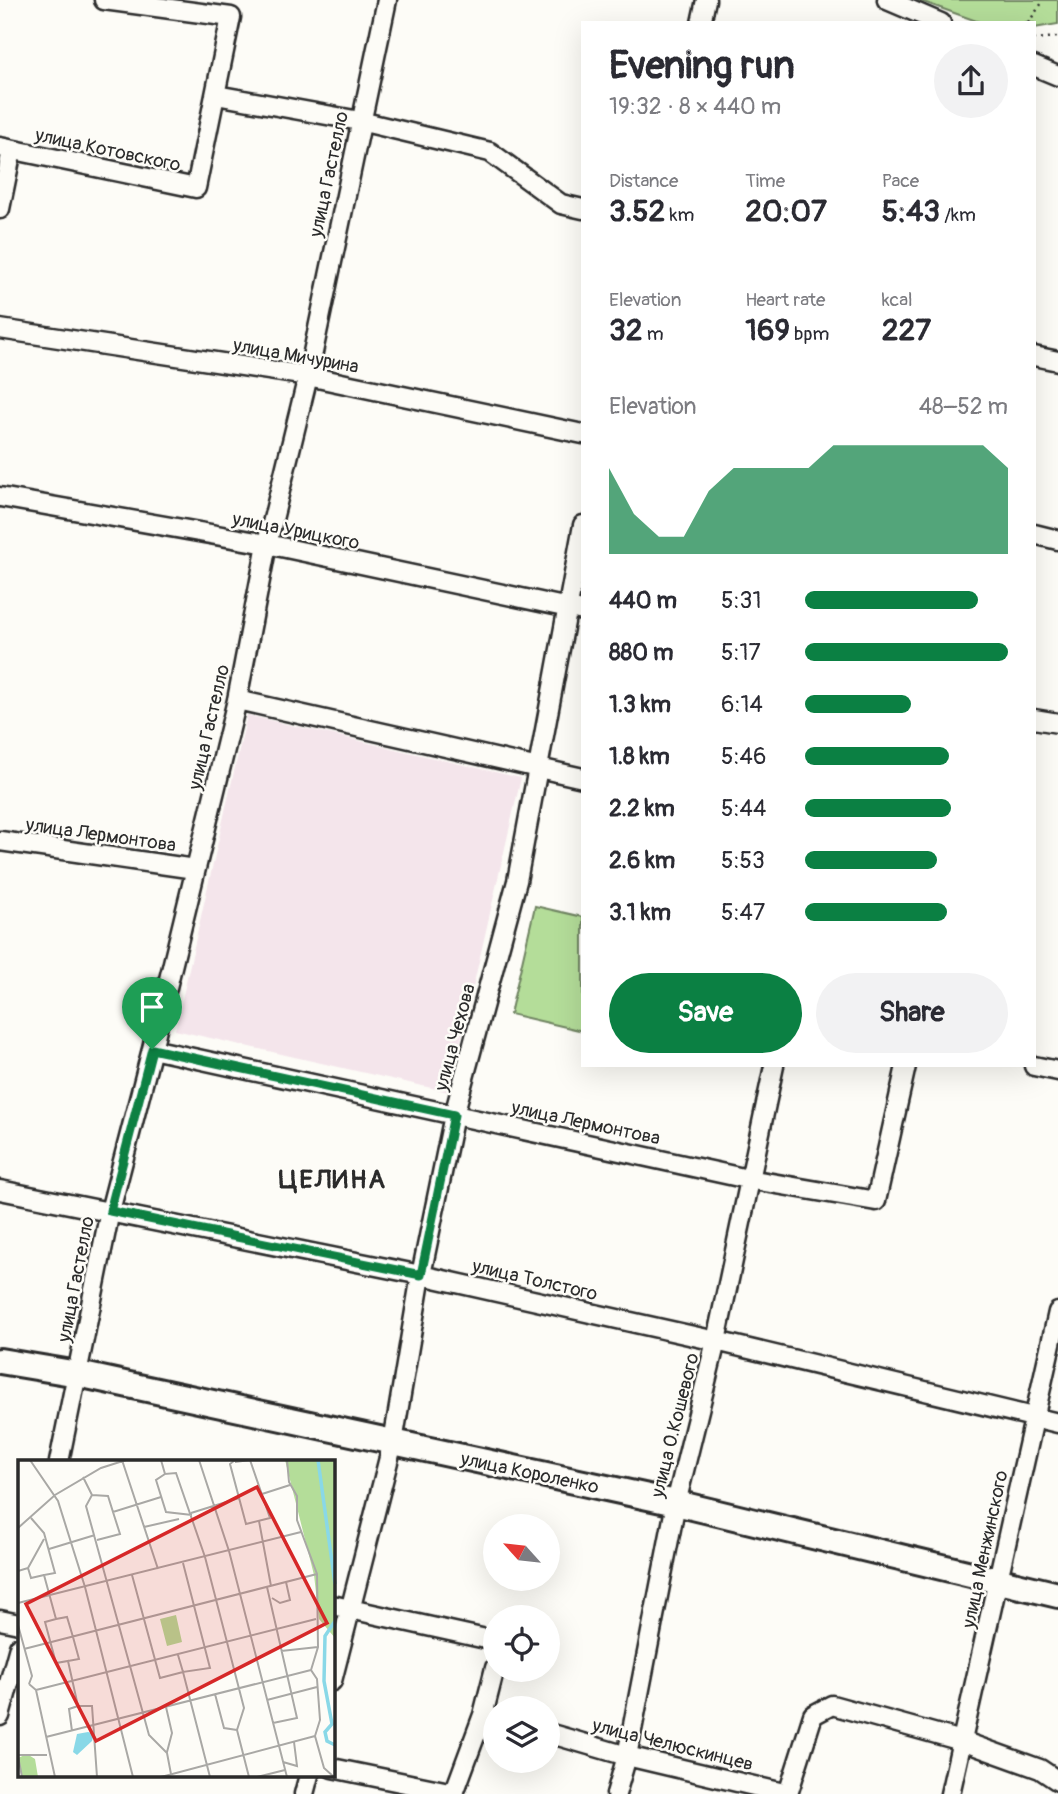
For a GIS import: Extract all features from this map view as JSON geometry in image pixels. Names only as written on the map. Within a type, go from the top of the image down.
[{"type":"street","name":"улица Котовского","points":[[6,149],[196,188],[231,17],[104,0]]},
{"type":"street","name":"улица Гастелло","points":[[60,1460],[110,1211],[237,700],[267,544],[308,376],[387,0]]},
{"type":"street","points":[[701,21],[706,0]]},
{"type":"street","points":[[887,0],[936,21]]},
{"type":"street","points":[[1036,66],[1058,76]]},
{"type":"street","points":[[216,95],[360,121],[490,152],[561,204],[581,209]]},
{"type":"street","points":[[0,209],[6,149]]},
{"type":"street","name":"улица Мичурина","points":[[0,329],[308,376],[581,434]]},
{"type":"street","points":[[1036,356],[1058,361]]},
{"type":"street","name":"улица Урицкого","points":[[0,497],[267,544],[574,610]]},
{"type":"street","points":[[1036,534],[1058,540]]},
{"type":"street","name":"улица Чехова","points":[[334,1666],[342,1606],[393,1442],[421,1275],[454,1115],[517,881],[537,768],[574,610],[581,544]]},
{"type":"street","points":[[237,700],[581,778]]},
{"type":"street","points":[[1036,719],[1058,723]]},
{"type":"street","name":"улица Лермонтова","points":[[0,841],[195,869]]},
{"type":"street","name":"улица Лермонтова","points":[[152,1049],[748,1179],[876,1201],[906,1067]]},
{"type":"street","points":[[1036,1066],[1058,1071]]},
{"type":"street","name":"улица О.Кошевого","points":[[616,1794],[627,1756],[676,1503],[716,1341],[748,1179],[774,1067]]},
{"type":"street","name":"улица Толстого","points":[[0,1190],[421,1275],[716,1341],[1058,1423]]},
{"type":"street","name":"улица Менжинского","points":[[950,1794],[1058,1312]]},
{"type":"street","name":"улица Короленко","points":[[0,1361],[78,1374],[676,1503],[1058,1595]]},
{"type":"street","points":[[342,1606],[483,1638]]},
{"type":"street","points":[[0,1620],[18,1623]]},
{"type":"street","points":[[0,1716],[18,1651]]},
{"type":"street","points":[[788,1794],[813,1715],[832,1705],[962,1741],[1040,1769],[1058,1781]]},
{"type":"street","points":[[334,1768],[454,1793],[483,1730]]},
{"type":"street","name":"улица Челюскинцев","points":[[560,1736],[627,1756],[788,1794]]},
{"type":"street","points":[[304,1794],[309,1776]]},
{"type":"path","points":[[1029,21],[1044,0]]},
{"type":"path","points":[[1036,39],[1058,37]]},
{"type":"shaded area","points":[[247,715],[521,778],[449,1092],[175,1030]]},
{"type":"green space","points":[[918,0],[1058,0],[1058,24],[1036,28],[1036,21],[976,21]]},
{"type":"green space","points":[[535,906],[581,917],[581,1031],[510,1014]]},
{"type":"district","name":"ЦЕЛИНА","points":[[333,1179]]},
{"type":"route","points":[[152,1049],[454,1115],[421,1275],[110,1211],[152,1049]]}]
